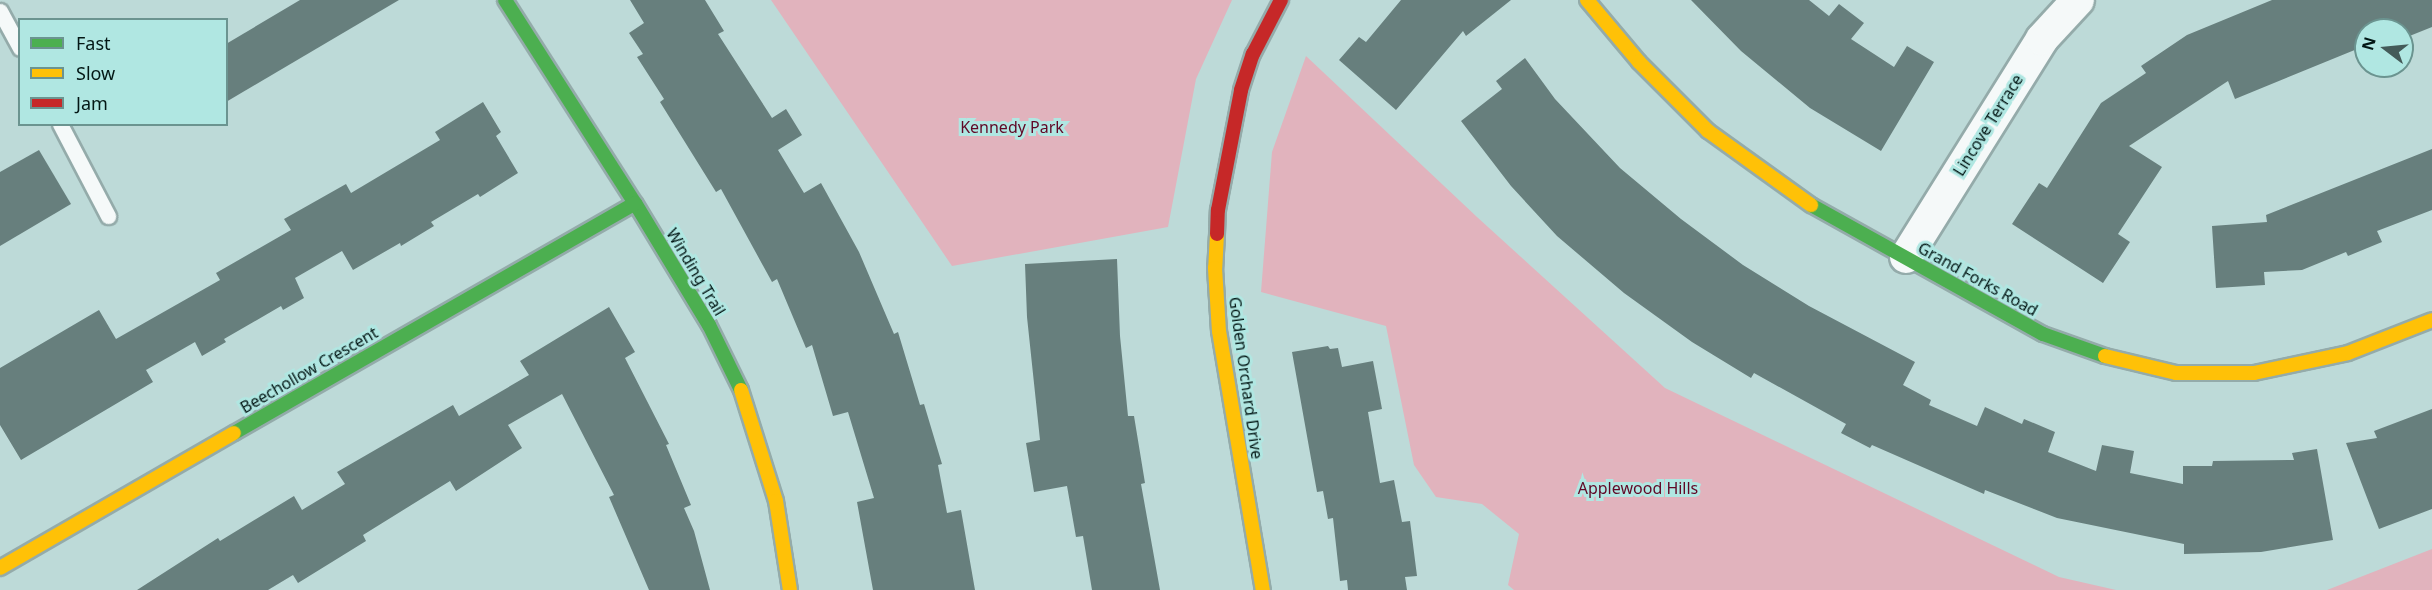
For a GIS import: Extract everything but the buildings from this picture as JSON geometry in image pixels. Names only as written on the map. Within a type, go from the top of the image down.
[{"type":"street","name":"Winding Trail","points":[[505,0],[635,202],[709,325],[738,381],[756,430],[776,501],[790,590]]},
{"type":"street","name":"Golden Orchard Drive","points":[[1263,590],[1219,331],[1215,268],[1218,210],[1241,90],[1253,54],[1281,0]]},
{"type":"street","name":"Grand Forks Road","points":[[1587,0],[1639,62],[1708,131],[1802,200],[2043,334],[2110,358],[2176,373],[2254,372],[2300,365],[2348,353],[2432,320]]},
{"type":"street","name":"Lincove Terrace","points":[[1905,257],[2042,39],[2079,0]]},
{"type":"street","name":"Beechollow Crescent","points":[[0,568],[635,202]]},
{"type":"lane","points":[[0,11],[18,44]]},
{"type":"lane","points":[[61,126],[108,216]]},
{"type":"green space","name":"Kennedy Park","points":[[771,0],[1232,0],[1196,79],[1168,227],[952,266]]},
{"type":"green space","name":"Applewood Hills","points":[[1306,56],[1477,217],[1665,388],[2059,577],[2116,590],[1514,590],[1508,585],[1519,534],[1482,504],[1436,497],[1414,465],[1386,326],[1261,292],[1272,152]]},
{"type":"green space","points":[[2432,549],[2432,590],[2327,590]]},
{"type":"traffic: fast","points":[[505,0],[635,203],[709,325],[741,390]]},
{"type":"traffic: fast","points":[[234,433],[635,203]]},
{"type":"traffic: fast","points":[[1811,205],[2043,334],[2105,356]]},
{"type":"traffic: slow","points":[[1587,0],[1639,62],[1708,131],[1811,205]]},
{"type":"traffic: slow","points":[[1217,234],[1215,268],[1219,331],[1263,590]]},
{"type":"traffic: slow","points":[[2105,356],[2176,373],[2254,373],[2348,353],[2432,320]]},
{"type":"traffic: slow","points":[[741,390],[776,501],[790,590]]},
{"type":"traffic: slow","points":[[0,568],[234,433]]},
{"type":"traffic: jam","points":[[1217,234],[1218,210],[1241,90],[1253,54],[1281,0]]}]
